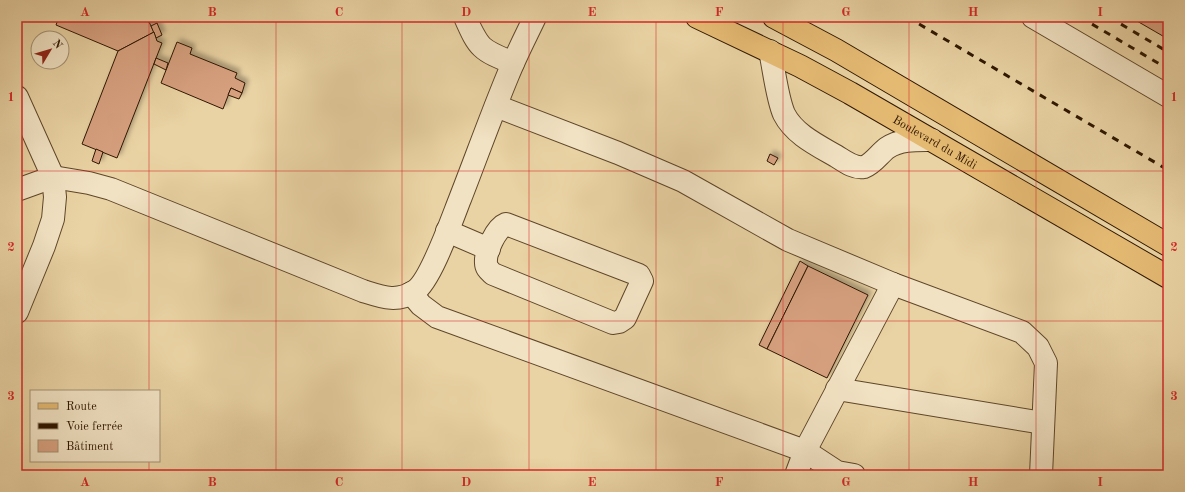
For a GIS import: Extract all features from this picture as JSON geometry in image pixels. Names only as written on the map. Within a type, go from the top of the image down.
[{"type":"main road","name":"Boulevard du Midi","points":[[697,17],[770,51],[850,93],[1168,277]]},
{"type":"main road","points":[[772,18],[836,50],[1168,245]]},
{"type":"lane","points":[[465,17],[475,39],[482,48],[493,55],[514,63]]},
{"type":"lane","points":[[17,190],[53,177],[111,189],[363,291],[396,299],[406,296],[416,290],[426,278],[447,231],[496,106],[535,17]]},
{"type":"lane","points":[[1032,17],[1168,96]]},
{"type":"lane","points":[[770,51],[780,103],[789,122],[811,142],[851,165],[858,167],[865,166],[888,147],[897,143],[932,140]]},
{"type":"lane","points":[[17,98],[53,177],[55,197],[52,219],[44,246],[23,285],[17,312]]},
{"type":"lane","points":[[496,106],[618,153],[683,181],[788,240],[893,284],[1022,332],[1038,347],[1046,363],[1041,475]]},
{"type":"lane","points":[[506,224],[639,275],[642,281],[624,318],[619,322],[613,323],[493,274],[488,269],[486,262],[489,249],[497,231],[506,224]]},
{"type":"lane","points":[[447,231],[489,249]]},
{"type":"lane","points":[[796,475],[805,451],[893,284]]},
{"type":"lane","points":[[411,294],[421,305],[437,317],[805,451],[837,472],[854,475]]},
{"type":"lane","points":[[837,389],[1043,423]]},
{"type":"building","points":[[59,17],[137,17],[149,22],[154,32],[118,51],[56,25]]},
{"type":"building","points":[[145,17],[152,17],[149,22],[144,20]]},
{"type":"building","points":[[1130,17],[1168,17],[1168,39]]},
{"type":"building","points":[[157,23],[162,35],[156,38],[151,26]]},
{"type":"building","points":[[154,32],[157,41],[162,43],[117,158],[82,144],[118,51]]},
{"type":"building","points":[[177,42],[192,48],[190,54],[237,73],[235,78],[245,83],[242,93],[231,88],[223,109],[161,83]]},
{"type":"building","points":[[156,58],[168,63],[166,70],[154,64]]},
{"type":"building","points":[[231,88],[242,93],[239,99],[228,95]]},
{"type":"building","points":[[96,149],[103,152],[99,164],[92,161]]},
{"type":"building","points":[[770,154],[778,158],[774,165],[767,161]]},
{"type":"building","points":[[800,261],[808,266],[767,349],[759,345]]},
{"type":"building","points":[[808,266],[868,295],[827,378],[767,349]]},
{"type":"railway","points":[[907,17],[1168,170]]},
{"type":"railway","points":[[1080,17],[1168,69]]},
{"type":"railway","points":[[1109,17],[1168,52]]}]
